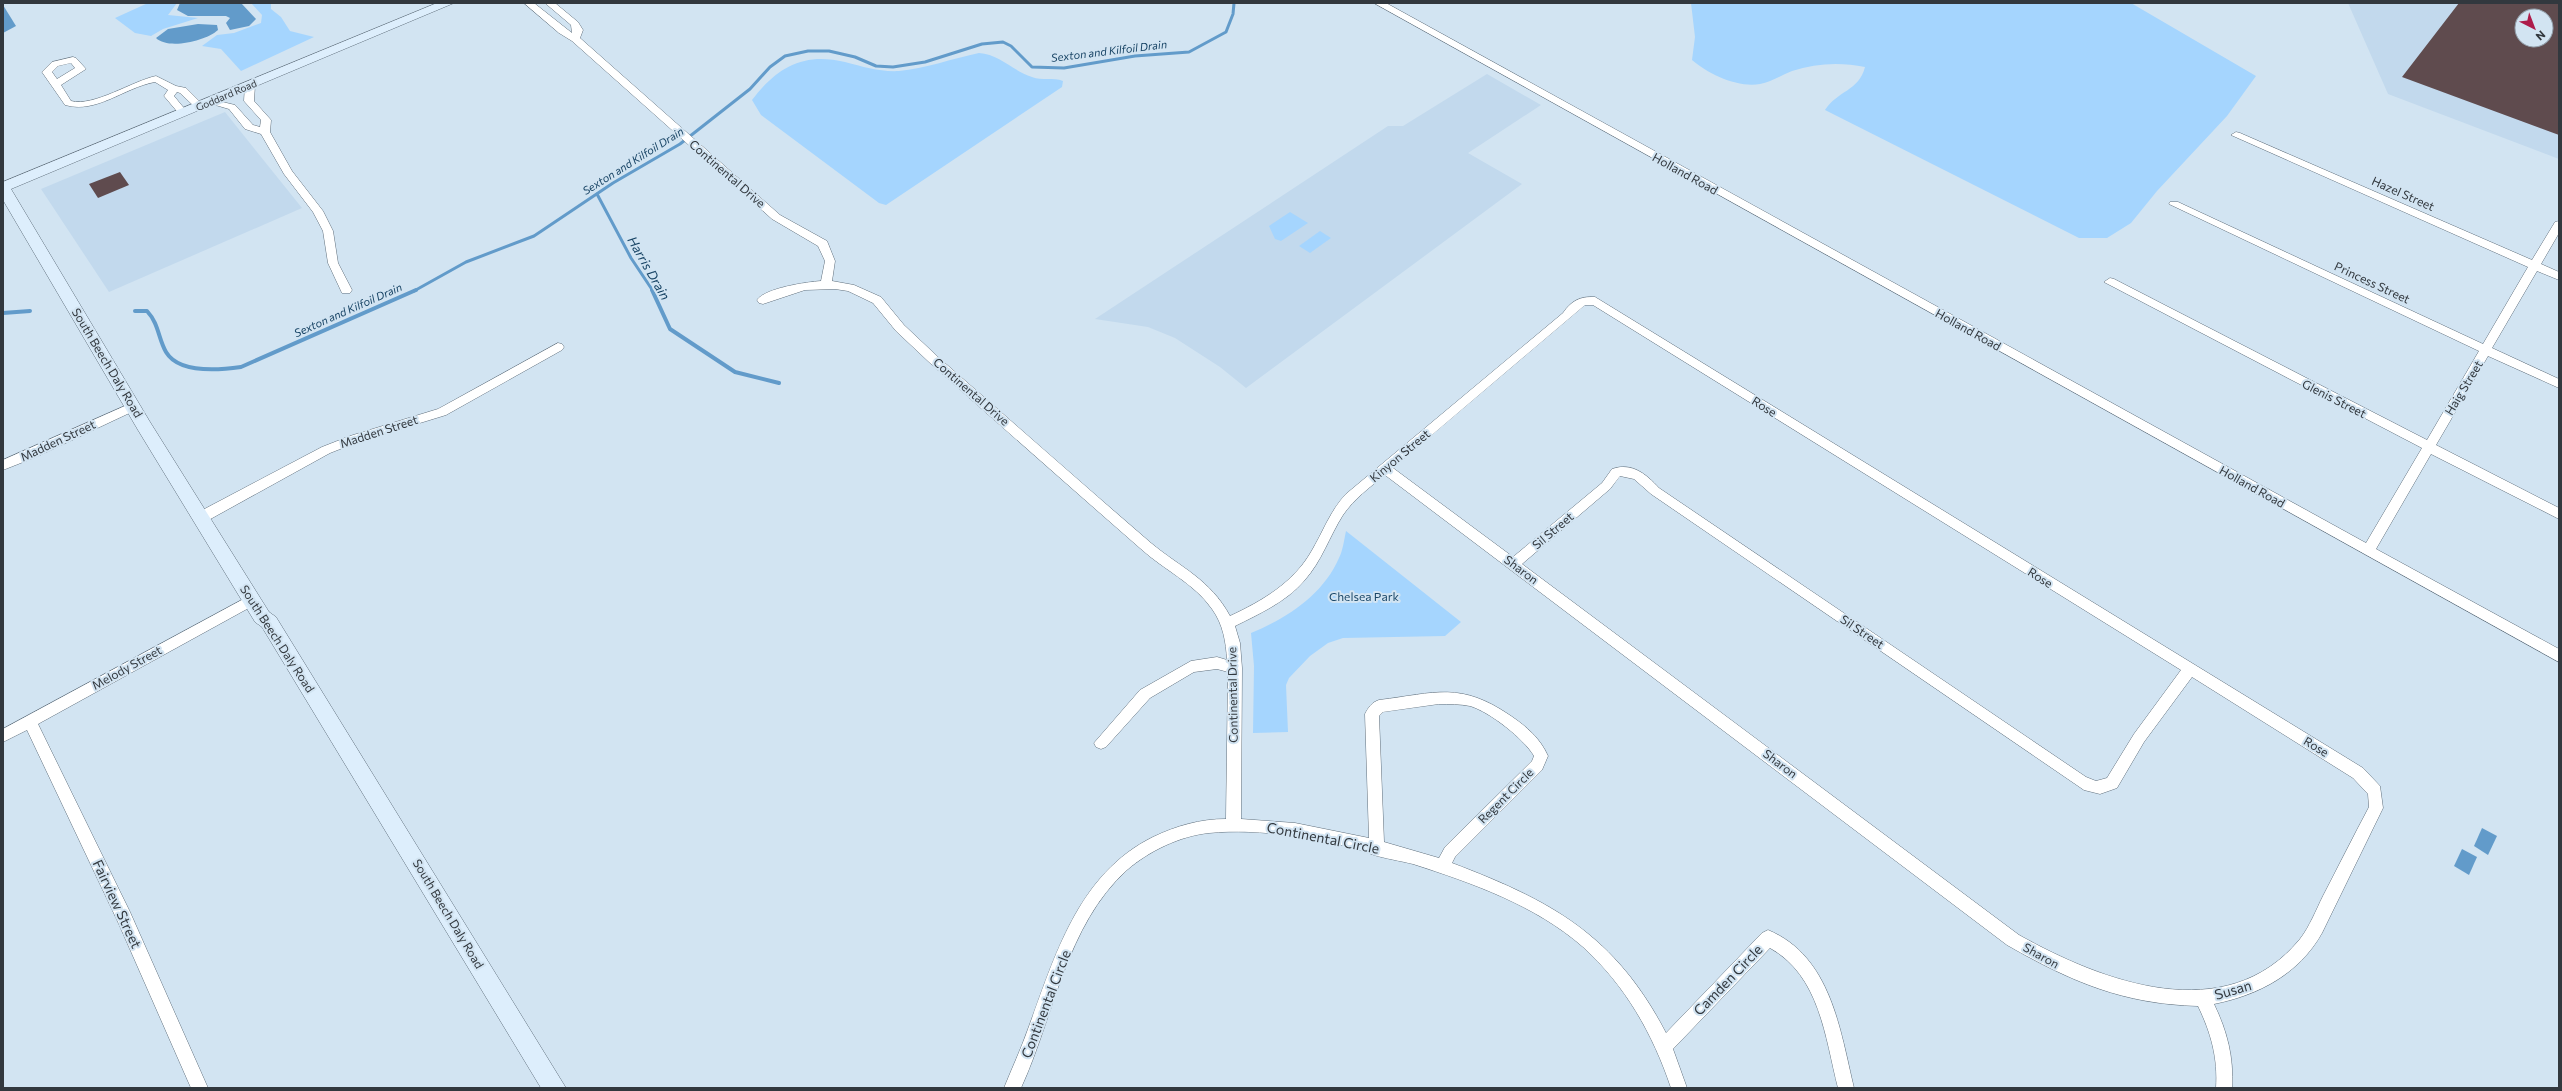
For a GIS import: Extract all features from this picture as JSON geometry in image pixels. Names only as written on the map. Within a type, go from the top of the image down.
[{"type":"street","name":"Goddard Road","points":[[3,187],[448,3]]},
{"type":"street","name":"Continental Drive","points":[[529,3],[562,31],[575,39],[776,217],[823,244],[830,261],[826,284],[858,290],[878,301],[900,328],[934,360],[1148,548],[1205,590],[1218,606],[1227,623],[1233,643],[1235,668],[1233,826]]},
{"type":"street","points":[[550,3],[575,24],[578,30],[575,39]]},
{"type":"street","name":"Holland Road","points":[[1379,3],[2559,656]]},
{"type":"street","points":[[55,84],[68,103],[77,106],[91,103],[151,79],[161,79],[174,89],[182,90],[204,104],[232,107],[249,127],[265,132]]},
{"type":"street","points":[[250,85],[249,101],[266,120],[265,132],[288,172],[318,211],[328,231],[333,262],[346,290]]},
{"type":"street","points":[[174,89],[169,96],[183,113]]},
{"type":"street","name":"Hazel Street","points":[[2236,135],[2559,276]]},
{"type":"street","name":"South Beech Daly Road","points":[[3,187],[200,518],[262,617],[269,622],[554,1088]]},
{"type":"street","name":"Princess Street","points":[[2174,204],[2559,384]]},
{"type":"street","name":"Haig Street","points":[[2368,551],[2487,350],[2559,224]]},
{"type":"street","name":"Glenis Street","points":[[2110,282],[2559,514]]},
{"type":"street","points":[[762,300],[790,289],[826,284]]},
{"type":"street","name":"Kinyon Street","points":[[1227,623],[1270,603],[1295,583],[1315,556],[1331,520],[1341,506],[1566,316],[1574,304],[1589,300]]},
{"type":"street","name":"Rose","points":[[1589,300],[1599,302],[1622,319],[2358,773],[2375,791],[2376,808],[2324,911]]},
{"type":"street","name":"Madden Street","points":[[200,518],[326,450],[354,439],[442,412],[558,348]]},
{"type":"street","name":"Madden Street","points":[[3,465],[32,454],[134,406]]},
{"type":"street","name":"Sharon","points":[[1385,468],[2019,944],[2051,963],[2080,976],[2127,991],[2150,996],[2203,998]]},
{"type":"street","name":"Sil Street","points":[[1513,564],[1606,486],[1616,472],[1635,473],[1662,495],[2081,782],[2095,788],[2105,787],[2112,783],[2152,719],[2189,670]]},
{"type":"street","name":"Melody Street","points":[[3,736],[251,600]]},
{"type":"street","points":[[1101,743],[1145,694],[1191,667],[1217,663],[1235,668]]},
{"type":"street","name":"Regent Circle","points":[[1378,849],[1372,714],[1379,706],[1452,698],[1473,701],[1488,708],[1528,737],[1536,744],[1541,756],[1537,765],[1450,852],[1442,867]]},
{"type":"street","name":"Fairview Street","points":[[30,721],[124,917],[200,1088]]},
{"type":"street","name":"Continental Circle","points":[[1012,1088],[1050,997],[1075,928],[1087,907],[1104,883],[1129,860],[1164,840],[1202,827],[1233,826],[1260,826],[1287,830],[1378,849],[1442,867],[1507,892],[1548,912],[1570,927],[1612,965],[1635,994],[1664,1047],[1679,1088]]},
{"type":"street","name":"Susan","points":[[2224,1088],[2226,1072],[2222,1042],[2203,998],[2226,994],[2256,984],[2278,972],[2306,944],[2324,911]]},
{"type":"street","name":"Camden Circle","points":[[1664,1047],[1768,938],[1793,954],[1808,969],[1824,1001],[1846,1088]]},
{"type":"shaded area","points":[[180,3],[241,3],[256,19],[249,26],[230,30],[226,23],[230,18],[226,16],[188,16],[177,10]]},
{"type":"shaded area","points":[[2348,3],[2559,3],[2559,159],[2388,94]]},
{"type":"shaded area","points":[[3,5],[16,26],[3,33]]},
{"type":"shaded area","points":[[198,24],[217,25],[218,30],[205,38],[187,43],[178,44],[162,42],[156,38],[168,29]]},
{"type":"shaded area","points":[[1487,74],[1541,105],[1468,153],[1522,184],[1246,388],[1220,367],[1175,338],[1148,327],[1095,319],[1388,126],[1403,126]]},
{"type":"shaded area","points":[[225,112],[302,208],[109,292],[41,189]]},
{"type":"shaded area","points":[[2482,828],[2497,836],[2488,855],[2474,846]]},
{"type":"shaded area","points":[[2462,849],[2477,857],[2469,875],[2454,866]]},
{"type":"green space","points":[[148,3],[177,3],[168,15],[198,18],[163,29],[151,36],[135,33],[115,18]]},
{"type":"green space","points":[[251,3],[271,3],[271,9],[281,17],[290,31],[314,37],[241,71],[221,49],[202,46],[217,35],[234,33],[261,23],[262,15]]},
{"type":"green space","points":[[1691,3],[2131,3],[2256,76],[2227,116],[2157,191],[2131,223],[2107,238],[2079,238],[1825,110],[1835,99],[1858,81],[1865,67],[1847,64],[1810,66],[1792,71],[1764,83],[1751,85],[1724,79],[1706,70],[1692,60],[1695,37]]},
{"type":"green space","points":[[979,53],[1000,59],[1032,77],[1063,81],[1062,87],[886,205],[879,203],[761,115],[752,100],[761,88],[771,79],[792,65],[804,61],[830,59],[879,70],[899,71],[919,68]]},
{"type":"green space","points":[[1290,212],[1308,223],[1281,241],[1275,239],[1269,226]]},
{"type":"green space","points":[[1320,231],[1331,238],[1310,253],[1299,246]]},
{"type":"green space","name":"Chelsea Park","points":[[1346,531],[1461,622],[1445,636],[1343,638],[1328,643],[1310,656],[1289,678],[1286,685],[1288,732],[1253,733],[1254,666],[1251,633],[1278,620],[1314,594],[1324,583],[1339,558]]},
{"type":"building","points":[[2459,3],[2559,3],[2559,135],[2402,77]]},
{"type":"building","points":[[120,172],[129,185],[98,198],[89,184]]},
{"type":"waterway","name":"Sexton and Kilfoil Drain","points":[[415,290],[466,262],[534,236],[613,183],[680,144],[750,89],[770,67],[785,56],[808,51],[829,51],[855,57],[876,66],[893,67],[925,62],[982,44],[1003,42],[1011,46],[1032,67],[1064,68],[1135,56],[1189,52],[1226,32],[1233,14],[1234,3]]},
{"type":"waterway","name":"Harris Drain","points":[[597,194],[631,258],[653,291]]},
{"type":"waterway","name":"Sexton and Kilfoil Drain","points":[[135,311],[147,311],[151,316],[163,347],[172,359],[180,364],[190,367],[200,369],[222,369],[241,367],[415,290]]},
{"type":"waterway","name":"Harris Drain","points":[[652,290],[670,329],[735,372],[779,383]]},
{"type":"waterway","name":"Sexton and Kilfoil Drain","points":[[3,313],[30,311]]}]
